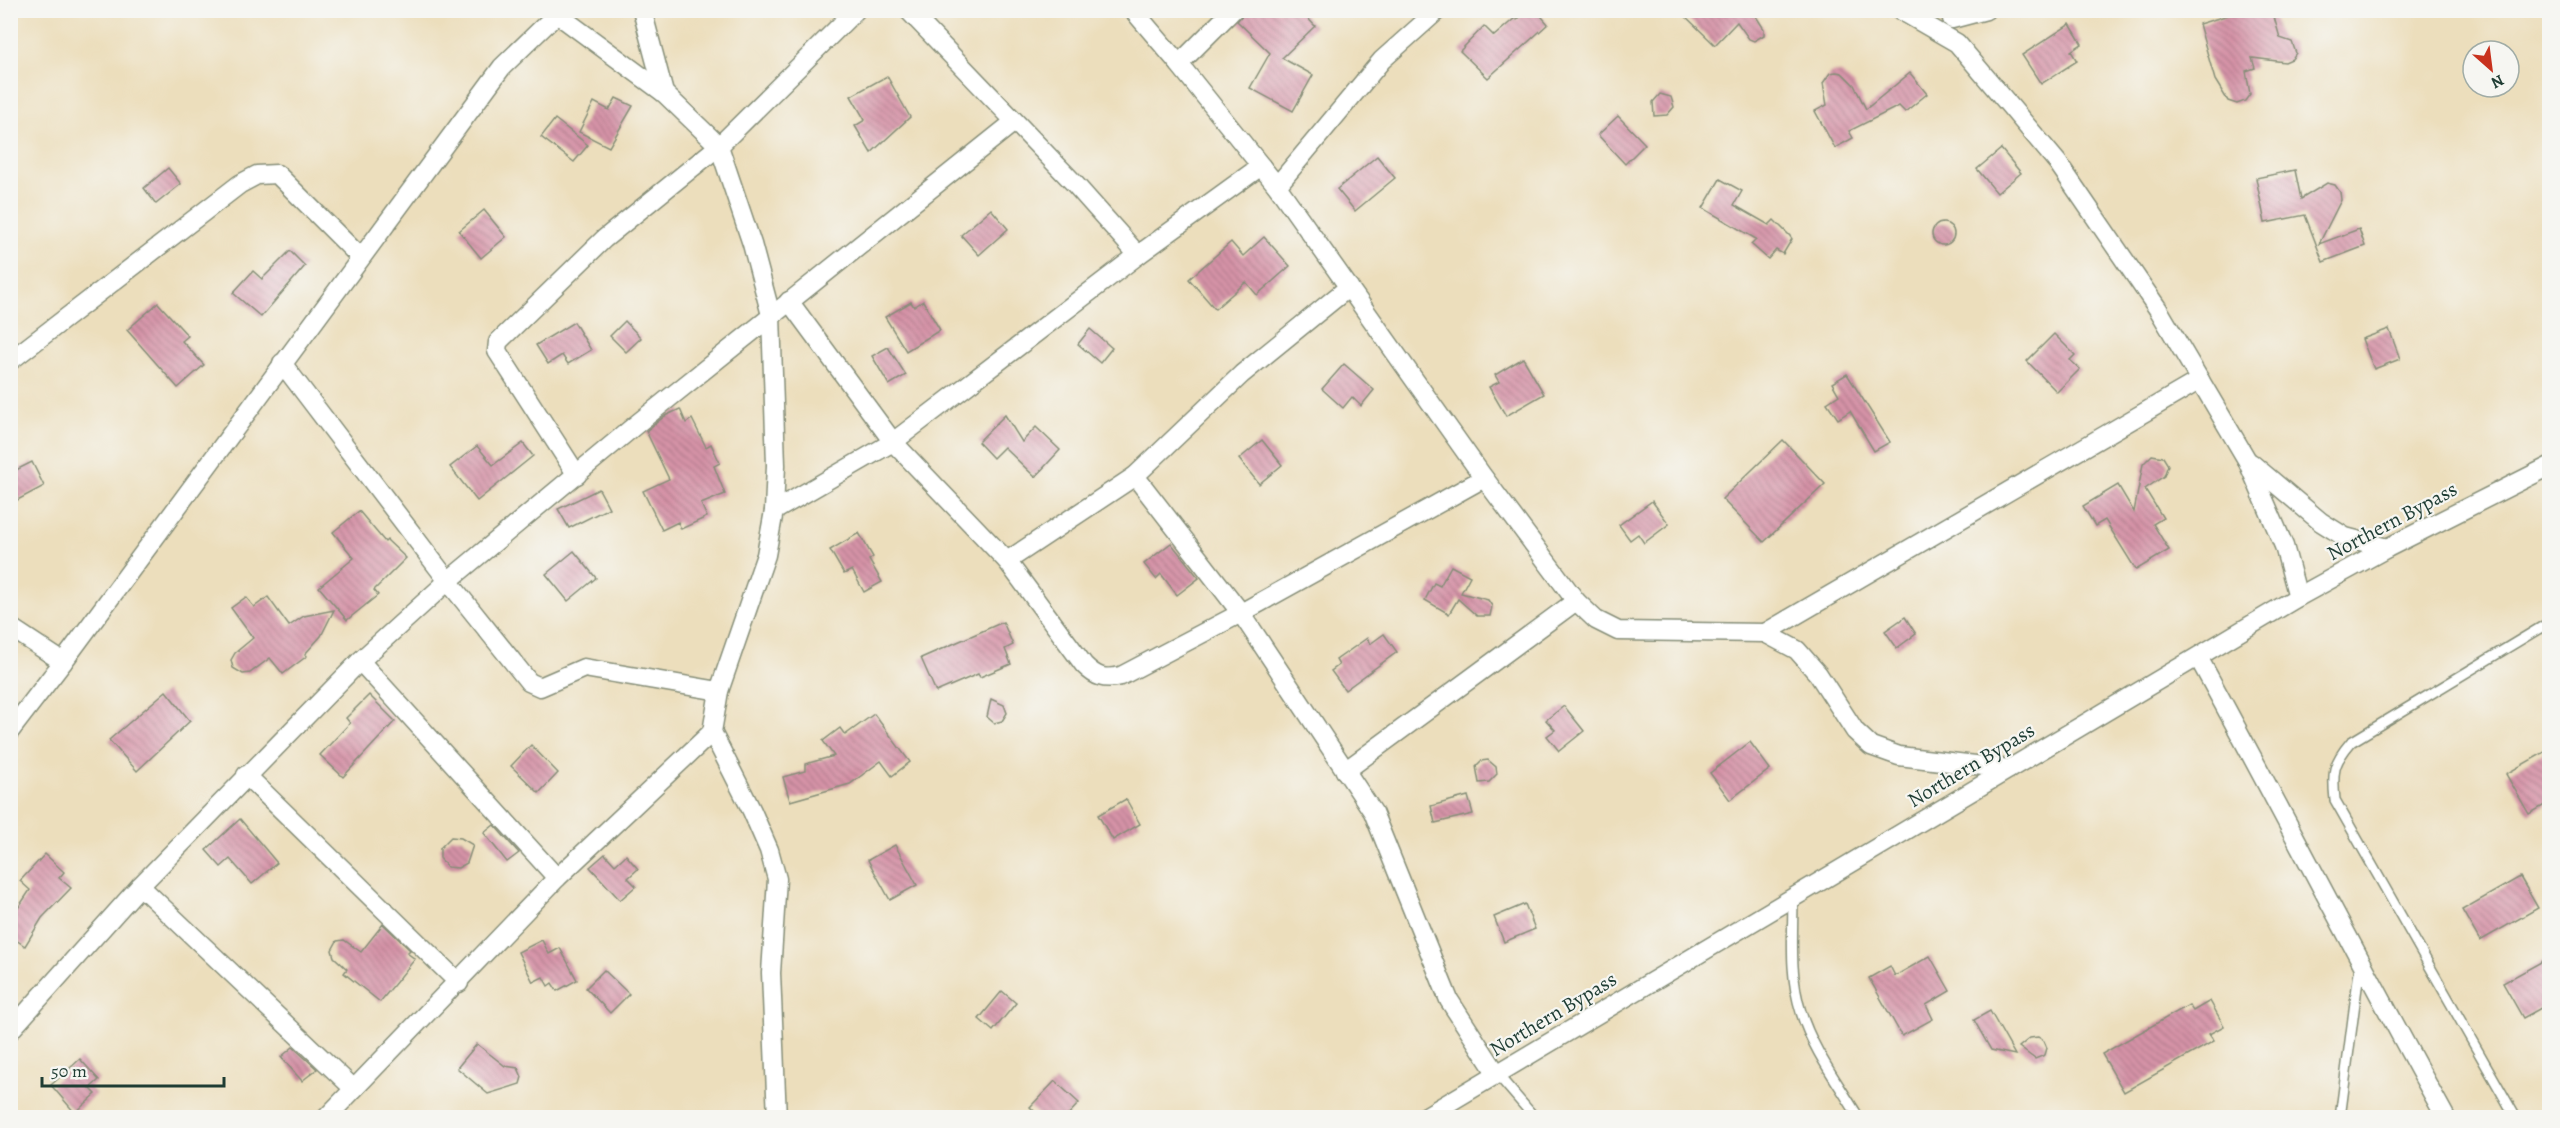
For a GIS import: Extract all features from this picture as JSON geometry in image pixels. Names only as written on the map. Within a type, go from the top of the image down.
[{"type":"street","points":[[642,10],[664,93]]},
{"type":"street","points":[[577,475],[497,351],[498,342],[604,239],[719,146],[856,10]]},
{"type":"street","points":[[908,10],[1074,183],[1138,255]]},
{"type":"street","points":[[1132,10],[1179,64],[1277,186],[1484,478],[1575,601],[1596,620],[1618,631],[1765,633],[1797,650],[1818,674],[1855,731],[1871,746],[1899,756],[2009,769]]},
{"type":"street","points":[[1179,64],[1233,10]]},
{"type":"street","points":[[1277,186],[1382,60],[1438,10]]},
{"type":"street","points":[[1900,10],[1957,43],[2058,163],[2158,309],[2247,460],[2284,546],[2298,597]]},
{"type":"street","points":[[1957,43],[1950,14],[1986,10]]},
{"type":"street","points":[[10,732],[502,67],[559,12],[664,93],[719,146],[752,244],[771,315],[776,465],[774,511],[766,555],[719,691],[712,732],[752,811],[769,850],[777,879],[771,973],[777,1118]]},
{"type":"street","points":[[10,1031],[140,886],[246,775],[360,661],[448,581],[771,315],[1014,122]]},
{"type":"street","points":[[774,511],[892,442],[1138,255],[1261,165]]},
{"type":"street","points":[[10,361],[240,184],[257,175],[277,174],[360,257]]},
{"type":"street","points":[[1008,561],[1135,476],[1242,374],[1349,287]]},
{"type":"street","points":[[789,301],[892,442],[1008,561],[1084,665],[1095,675],[1108,679],[1121,676],[1241,613],[1484,478]]},
{"type":"street","points":[[282,363],[448,581],[534,686],[540,687],[584,668],[719,691]]},
{"type":"street","points":[[1765,633],[2200,380]]},
{"type":"street","points":[[2247,460],[2291,499],[2329,527],[2345,537],[2387,548]]},
{"type":"street","name":"Northern Bypass","points":[[1423,1118],[2298,597],[2387,548],[2550,466]]},
{"type":"street","points":[[1135,476],[1241,613],[1382,830],[1429,956],[1449,1000],[1497,1074]]},
{"type":"street","points":[[1345,771],[1575,601]]},
{"type":"street","points":[[10,627],[63,663]]},
{"type":"street","points":[[2198,657],[2293,830],[2360,964],[2446,1118]]},
{"type":"street","points":[[360,661],[557,878]]},
{"type":"street","points":[[326,1118],[353,1088],[459,983],[557,878],[712,732]]},
{"type":"street","points":[[246,775],[459,983]]},
{"type":"street","points":[[140,886],[353,1088]]},
{"type":"lane","points":[[2516,1118],[2335,800],[2332,775],[2339,756],[2351,742],[2550,622]]},
{"type":"lane","points":[[1794,897],[1793,972],[1801,1012],[1810,1035],[1859,1118]]},
{"type":"lane","points":[[2340,1118],[2360,964]]},
{"type":"lane","points":[[1497,1074],[1535,1118]]},
{"type":"building","points":[[1247,10],[1300,10],[1315,26],[1282,58],[1313,75],[1293,111],[1250,88],[1270,53],[1237,21]]},
{"type":"building","points":[[1527,10],[1536,10],[1548,24],[1488,78],[1460,51],[1484,26],[1494,36]]},
{"type":"building","points":[[1679,10],[1752,10],[1764,29],[1764,35],[1754,41],[1749,39],[1737,22],[1715,45]]},
{"type":"building","points":[[2245,10],[2272,10],[2280,38],[2292,42],[2296,53],[2292,59],[2285,62],[2252,58],[2255,68],[2246,71],[2250,94],[2245,101],[2237,104],[2228,101],[2215,80],[2199,24]]},
{"type":"building","points":[[2070,24],[2082,44],[2071,51],[2077,61],[2041,84],[2022,55]]},
{"type":"building","points":[[1830,73],[1842,73],[1854,85],[1866,109],[1910,73],[1927,94],[1905,112],[1899,106],[1849,131],[1853,138],[1835,148],[1815,111],[1827,105],[1823,83]]},
{"type":"building","points":[[887,76],[910,117],[871,153],[855,126],[865,120],[851,96]]},
{"type":"building","points":[[1660,94],[1671,97],[1674,107],[1667,115],[1654,116],[1653,102]]},
{"type":"building","points":[[616,98],[633,106],[609,147],[579,132],[594,102],[609,110]]},
{"type":"building","points":[[1618,116],[1645,144],[1625,164],[1598,135]]},
{"type":"building","points":[[555,119],[588,145],[574,162],[541,137]]},
{"type":"building","points":[[2001,149],[2021,173],[1997,193],[1977,169]]},
{"type":"building","points":[[1377,156],[1395,178],[1355,211],[1337,189]]},
{"type":"building","points":[[168,168],[181,184],[156,204],[144,188]]},
{"type":"building","points":[[2295,170],[2301,199],[2327,183],[2335,185],[2340,192],[2341,200],[2319,244],[2359,229],[2365,246],[2323,262],[2305,215],[2265,223],[2256,178]]},
{"type":"building","points":[[1720,179],[1742,191],[1734,205],[1769,225],[1774,220],[1790,236],[1792,239],[1783,254],[1776,250],[1768,259],[1751,244],[1756,239],[1703,208]]},
{"type":"building","points":[[991,209],[1008,229],[979,255],[961,235]]},
{"type":"building","points":[[484,210],[506,237],[481,258],[459,231]]},
{"type":"building","points":[[1943,223],[1951,226],[1954,234],[1951,242],[1943,245],[1935,242],[1932,234],[1935,226]]},
{"type":"building","points":[[1264,237],[1290,266],[1257,295],[1246,282],[1215,309],[1189,279],[1231,242],[1243,256]]},
{"type":"building","points":[[290,251],[305,266],[261,317],[233,293],[253,271],[262,279]]},
{"type":"building","points":[[923,301],[940,330],[906,351],[885,317],[911,302],[914,307]]},
{"type":"building","points":[[158,303],[188,336],[182,341],[204,365],[178,388],[127,330]]},
{"type":"building","points":[[625,321],[641,338],[626,352],[610,336]]},
{"type":"building","points":[[574,322],[591,350],[568,364],[562,355],[548,364],[536,345]]},
{"type":"building","points":[[1090,329],[1112,348],[1100,363],[1078,344]]},
{"type":"building","points":[[2389,329],[2400,359],[2374,369],[2362,339]]},
{"type":"building","points":[[2054,334],[2075,355],[2070,360],[2080,369],[2057,392],[2027,361]]},
{"type":"building","points":[[888,347],[906,375],[889,385],[872,356]]},
{"type":"building","points":[[1523,358],[1544,394],[1506,416],[1489,387],[1499,382],[1495,375]]},
{"type":"building","points":[[1344,364],[1374,390],[1361,406],[1352,397],[1343,408],[1322,389]]},
{"type":"building","points":[[1847,374],[1890,442],[1874,451],[1850,411],[1838,419],[1827,403],[1839,395],[1832,383]]},
{"type":"building","points":[[680,409],[686,423],[692,419],[706,447],[711,444],[720,463],[714,466],[725,494],[701,504],[707,517],[681,529],[678,522],[662,530],[643,491],[669,479],[646,431],[665,416]]},
{"type":"building","points":[[1005,415],[1022,442],[1036,427],[1060,450],[1035,477],[1004,447],[993,458],[978,442]]},
{"type":"building","points":[[1262,440],[1282,465],[1259,484],[1239,459]]},
{"type":"building","points":[[1783,440],[1825,484],[1764,542],[1722,499]]},
{"type":"building","points":[[523,443],[533,456],[477,501],[450,467],[477,446],[493,465]]},
{"type":"building","points":[[2152,455],[2163,457],[2168,465],[2164,476],[2145,489],[2163,518],[2153,524],[2169,550],[2136,570],[2105,520],[2095,526],[2083,506],[2118,485],[2134,512],[2143,464]]},
{"type":"building","points":[[32,462],[44,486],[10,504],[10,473]]},
{"type":"building","points":[[599,489],[609,508],[569,528],[558,509]]},
{"type":"building","points":[[1652,501],[1669,524],[1644,543],[1638,534],[1630,540],[1619,525]]},
{"type":"building","points":[[359,511],[385,542],[387,540],[406,558],[374,590],[378,595],[347,620],[319,587],[354,558],[333,532]]},
{"type":"building","points":[[859,533],[873,557],[869,560],[882,582],[864,592],[852,570],[844,574],[830,550]]},
{"type":"building","points":[[1171,543],[1199,578],[1177,595],[1161,574],[1156,579],[1144,564]]},
{"type":"building","points":[[574,551],[596,578],[568,601],[546,574]]},
{"type":"building","points":[[1451,566],[1470,576],[1461,593],[1488,600],[1492,606],[1490,616],[1477,616],[1458,599],[1449,614],[1425,600],[1434,583],[1440,586]]},
{"type":"building","points":[[246,597],[254,607],[268,597],[289,626],[304,616],[334,610],[321,636],[305,654],[307,656],[283,674],[270,658],[250,673],[243,674],[233,668],[231,660],[235,653],[253,638],[231,608]]},
{"type":"building","points":[[1905,617],[1916,634],[1897,648],[1885,631]]},
{"type":"building","points":[[1003,622],[1013,645],[1005,649],[1011,664],[980,677],[978,674],[936,692],[921,658]]},
{"type":"building","points":[[1384,634],[1397,652],[1345,690],[1331,671],[1339,665],[1336,660],[1367,638],[1370,644]]},
{"type":"building","points":[[166,691],[190,721],[137,771],[109,740]]},
{"type":"building","points":[[369,695],[395,721],[343,777],[320,755],[350,723],[346,718]]},
{"type":"building","points":[[991,699],[1004,705],[1007,713],[1002,721],[994,723],[987,717]]},
{"type":"building","points":[[1564,706],[1584,731],[1559,751],[1547,736],[1555,730],[1546,720]]},
{"type":"building","points":[[874,714],[910,762],[892,776],[881,761],[850,784],[790,801],[783,777],[805,771],[805,764],[834,756],[823,741],[840,728],[845,735]]},
{"type":"building","points":[[1750,742],[1770,769],[1730,800],[1710,773]]},
{"type":"building","points":[[531,745],[558,773],[539,793],[511,766]]},
{"type":"building","points":[[2550,749],[2550,802],[2529,814],[2506,774]]},
{"type":"building","points":[[1488,760],[1496,767],[1497,774],[1489,782],[1479,783],[1476,766],[1481,761]]},
{"type":"building","points":[[1468,796],[1473,814],[1435,823],[1431,806]]},
{"type":"building","points":[[1126,799],[1140,824],[1113,840],[1098,815]]},
{"type":"building","points":[[240,819],[277,863],[252,884],[230,859],[221,867],[206,850]]},
{"type":"building","points":[[494,825],[519,853],[507,862],[484,833]]},
{"type":"building","points":[[451,837],[461,838],[473,845],[467,863],[458,868],[447,867],[440,858],[440,848]]},
{"type":"building","points":[[895,845],[917,885],[890,900],[868,860]]},
{"type":"building","points":[[45,854],[64,872],[59,878],[71,888],[42,918],[25,946],[10,936],[10,920],[30,890],[20,881]]},
{"type":"building","points":[[605,854],[615,865],[626,855],[638,869],[628,878],[636,886],[620,900],[590,867]]},
{"type":"building","points":[[2520,877],[2538,908],[2480,941],[2462,910]]},
{"type":"building","points":[[1525,904],[1535,929],[1504,942],[1494,917]]},
{"type":"building","points":[[383,924],[410,950],[407,953],[415,959],[380,1002],[344,973],[347,969],[334,957],[332,950],[337,941],[344,940],[361,952]]},
{"type":"building","points":[[542,940],[549,954],[560,948],[577,980],[557,991],[552,983],[548,986],[543,977],[533,982],[518,952]]},
{"type":"building","points":[[1930,956],[1950,991],[1926,1005],[1933,1019],[1902,1036],[1869,978],[1890,966],[1895,976]]},
{"type":"building","points":[[2550,957],[2550,1003],[2523,1018],[2503,983]]},
{"type":"building","points":[[604,970],[629,994],[610,1013],[586,988]]},
{"type":"building","points":[[1002,991],[1016,1003],[993,1031],[979,1019]]},
{"type":"building","points":[[2210,1001],[2224,1026],[2209,1034],[2214,1041],[2124,1092],[2102,1054],[2189,1005],[2193,1011]]},
{"type":"building","points":[[1990,1011],[2015,1055],[1991,1050],[1974,1020]]},
{"type":"building","points":[[2038,1037],[2044,1041],[2047,1048],[2045,1055],[2035,1059],[2019,1047],[2030,1038]]},
{"type":"building","points":[[477,1044],[505,1066],[518,1068],[522,1077],[520,1084],[488,1094],[457,1068]]},
{"type":"building","points":[[293,1047],[317,1069],[302,1081],[281,1057]]},
{"type":"building","points":[[80,1059],[99,1080],[90,1088],[96,1094],[75,1113],[51,1085]]},
{"type":"building","points":[[1055,1081],[1079,1103],[1065,1118],[1041,1118],[1030,1107]]}]
